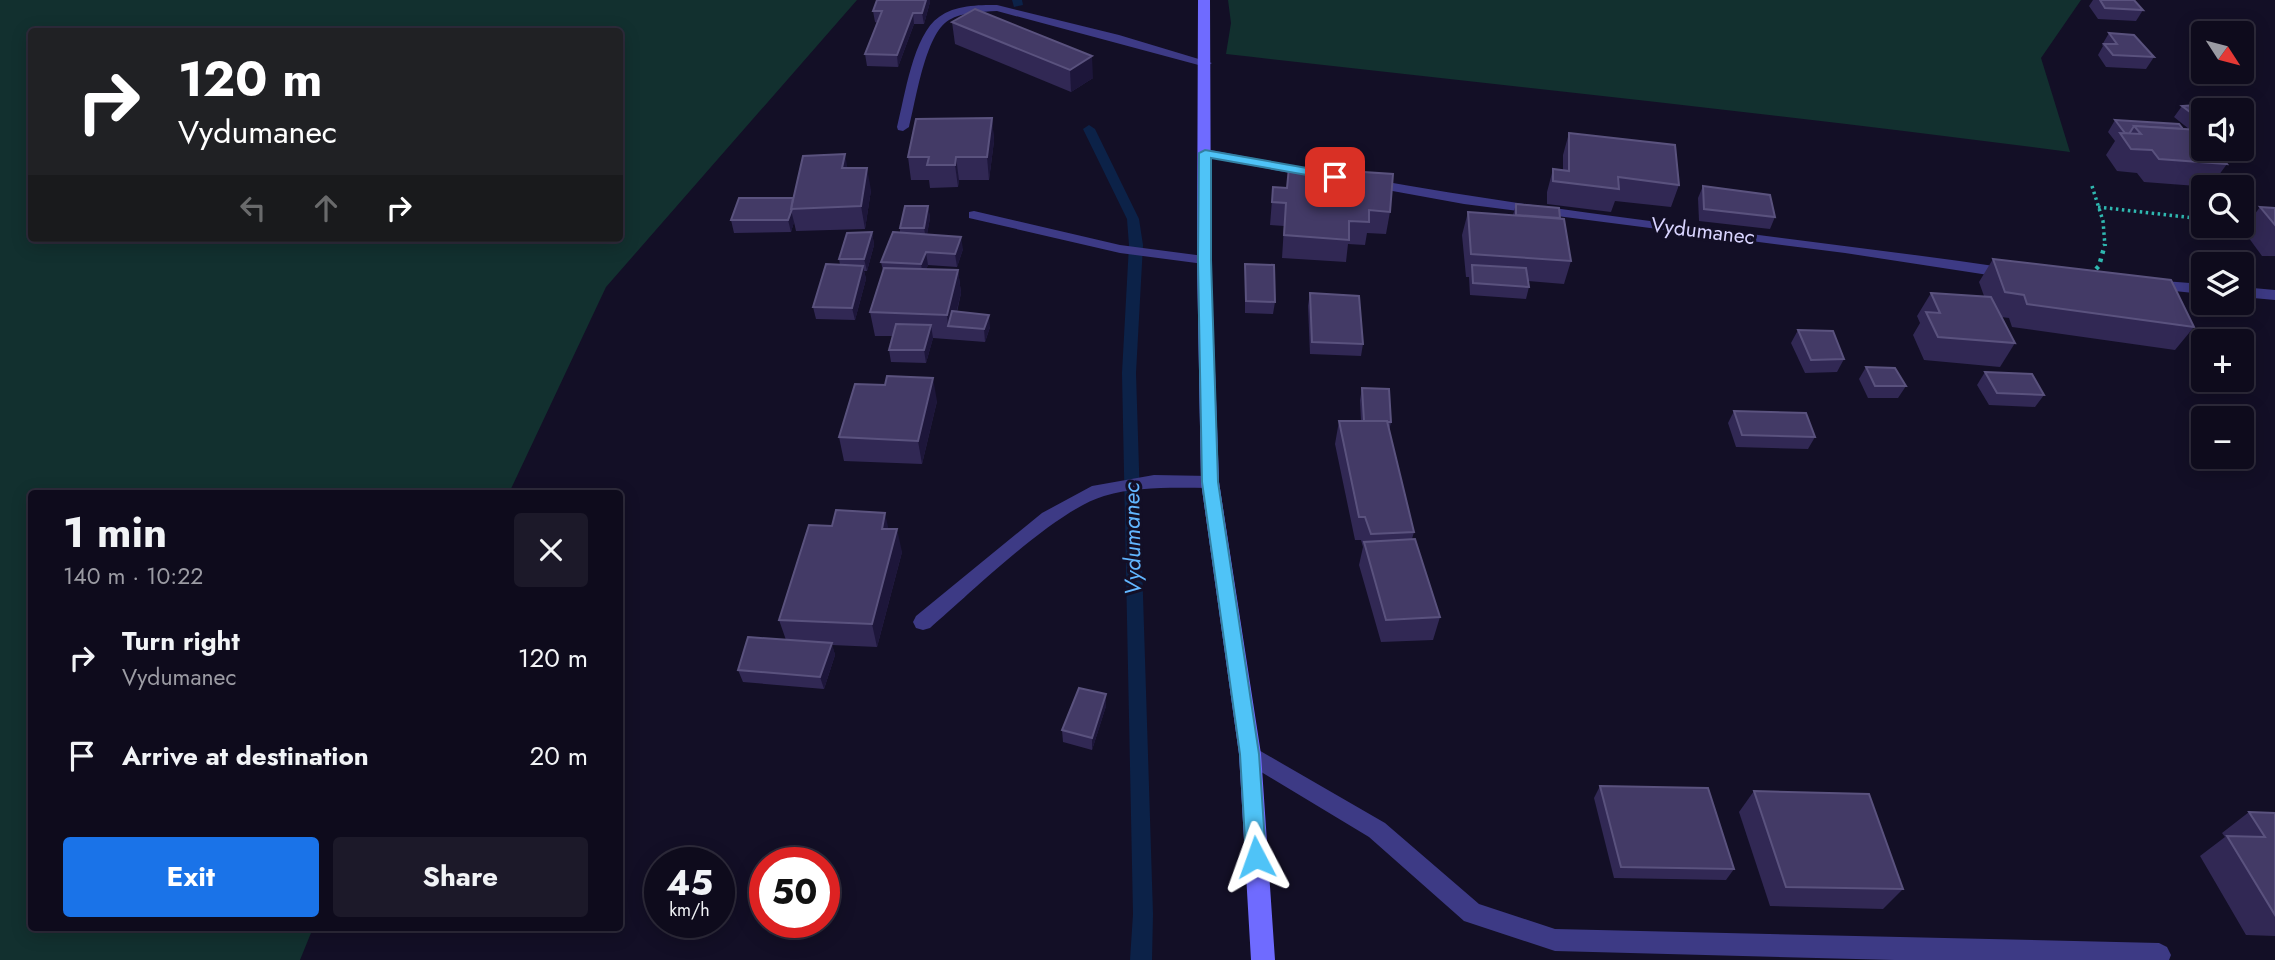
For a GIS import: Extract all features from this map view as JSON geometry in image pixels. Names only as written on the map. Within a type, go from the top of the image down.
[{"type":"main road","points":[[1203,0],[1206,63],[1204,260],[1210,482],[1250,754],[1263,960]]},
{"type":"street","points":[[903,127],[928,34],[944,18],[971,9],[997,8],[1206,63]]},
{"type":"street","points":[[1205,153],[1328,176]]},
{"type":"street","name":"Vydumanec","points":[[1355,180],[1464,200],[2029,275]]},
{"type":"street","points":[[974,215],[1120,249],[1204,260]]},
{"type":"street","points":[[2084,279],[2191,288]]},
{"type":"street","points":[[2254,293],[2275,295]]},
{"type":"street","points":[[923,622],[1048,518],[1098,491],[1154,481],[1210,482]]},
{"type":"street","points":[[1250,754],[1377,830],[1472,914],[1555,940],[2160,955]]},
{"type":"path","points":[[2084,279],[2100,268],[2107,244],[2092,186]]},
{"type":"path","points":[[2098,207],[2191,218]]},
{"type":"green space","points":[[0,0],[857,0],[606,287],[510,490],[28,490],[28,931],[312,931],[300,960],[0,960]]},
{"type":"green space","points":[[1228,0],[2081,0],[2041,58],[2070,152],[1754,113],[1226,54],[1231,23]]},
{"type":"building","points":[[877,0],[926,0],[922,13],[913,13],[897,55],[865,54],[882,11],[873,11]]},
{"type":"building","points":[[2100,0],[2134,0],[2143,10],[2105,8]]},
{"type":"building","points":[[975,9],[1092,56],[1070,70],[952,22]]},
{"type":"building","points":[[2109,33],[2134,35],[2154,57],[2113,55],[2104,44],[2117,44]]},
{"type":"building","points":[[2191,105],[2191,113],[2182,106]]},
{"type":"building","points":[[992,118],[987,157],[956,157],[955,165],[927,165],[929,157],[908,157],[916,119]]},
{"type":"building","points":[[2115,120],[2179,124],[2183,129],[2134,126],[2129,134],[2125,133]]},
{"type":"building","points":[[2134,126],[2191,129],[2191,161],[2225,161],[2227,164],[2159,159],[2152,150],[2131,149],[2120,133],[2141,134]]},
{"type":"building","points":[[1569,133],[1675,145],[1679,185],[1618,177],[1619,189],[1553,181],[1553,169],[1569,171]]},
{"type":"building","points":[[845,154],[842,168],[867,168],[861,206],[791,209],[803,156]]},
{"type":"building","points":[[1289,167],[1393,174],[1390,212],[1369,210],[1369,222],[1349,221],[1349,240],[1284,235],[1286,203],[1272,202],[1273,187],[1287,188]]},
{"type":"building","points":[[1703,186],[1770,195],[1775,217],[1704,209]]},
{"type":"building","points":[[739,198],[793,198],[792,209],[788,220],[731,220]]},
{"type":"building","points":[[1516,204],[1559,208],[1560,218],[1516,215]]},
{"type":"building","points":[[905,206],[928,206],[924,228],[900,228]]},
{"type":"building","points":[[2260,207],[2275,208],[2275,225]]},
{"type":"building","points":[[1468,212],[1564,219],[1571,261],[1471,254]]},
{"type":"building","points":[[872,232],[864,259],[839,259],[847,233]]},
{"type":"building","points":[[893,232],[961,237],[955,254],[926,252],[921,264],[881,262]]},
{"type":"building","points":[[1993,259],[2171,280],[2194,327],[2027,304],[2024,295],[2005,292]]},
{"type":"building","points":[[826,264],[863,266],[852,308],[813,307]]},
{"type":"building","points":[[1245,264],[1274,265],[1275,302],[1246,301]]},
{"type":"building","points":[[1472,265],[1526,268],[1529,287],[1473,283]]},
{"type":"building","points":[[884,268],[958,270],[947,315],[870,312]]},
{"type":"building","points":[[1310,293],[1359,296],[1363,344],[1312,342]]},
{"type":"building","points":[[1931,293],[1991,297],[2015,343],[1938,337],[1926,312],[1940,313]]},
{"type":"building","points":[[952,311],[989,315],[984,329],[948,326]]},
{"type":"building","points":[[896,324],[931,325],[924,350],[889,350]]},
{"type":"building","points":[[1798,330],[1833,331],[1844,359],[1811,360]]},
{"type":"building","points":[[1866,367],[1895,368],[1906,386],[1875,386]]},
{"type":"building","points":[[1985,372],[2032,374],[2044,395],[1997,393]]},
{"type":"building","points":[[887,376],[933,378],[918,441],[839,437],[855,384],[885,385]]},
{"type":"building","points":[[1362,388],[1389,389],[1391,422],[1364,421]]},
{"type":"building","points":[[1734,411],[1806,413],[1815,437],[1742,435]]},
{"type":"building","points":[[1339,421],[1387,421],[1414,532],[1371,534],[1365,517],[1359,517]]},
{"type":"building","points":[[836,510],[885,513],[882,529],[897,529],[872,624],[779,620],[809,525],[832,526]]},
{"type":"building","points":[[1415,539],[1440,617],[1386,620],[1364,542]]},
{"type":"building","points":[[748,637],[832,643],[820,677],[738,670]]},
{"type":"building","points":[[1079,688],[1106,694],[1092,738],[1062,730]]},
{"type":"building","points":[[1600,786],[1708,788],[1734,869],[1621,867]]},
{"type":"building","points":[[1754,791],[1869,794],[1903,889],[1786,887]]},
{"type":"building","points":[[2249,812],[2275,813],[2275,915],[2227,836],[2265,837]]},
{"type":"waterway","name":"Vydumanec","points":[[1017,0],[1018,5]]},
{"type":"waterway","name":"Vydumanec","points":[[1089,129],[1133,219],[1136,245],[1129,373],[1143,914],[1141,960]]},
{"type":"route","points":[[1256,857],[1250,754],[1210,482],[1204,260],[1205,153],[1335,177]]}]
